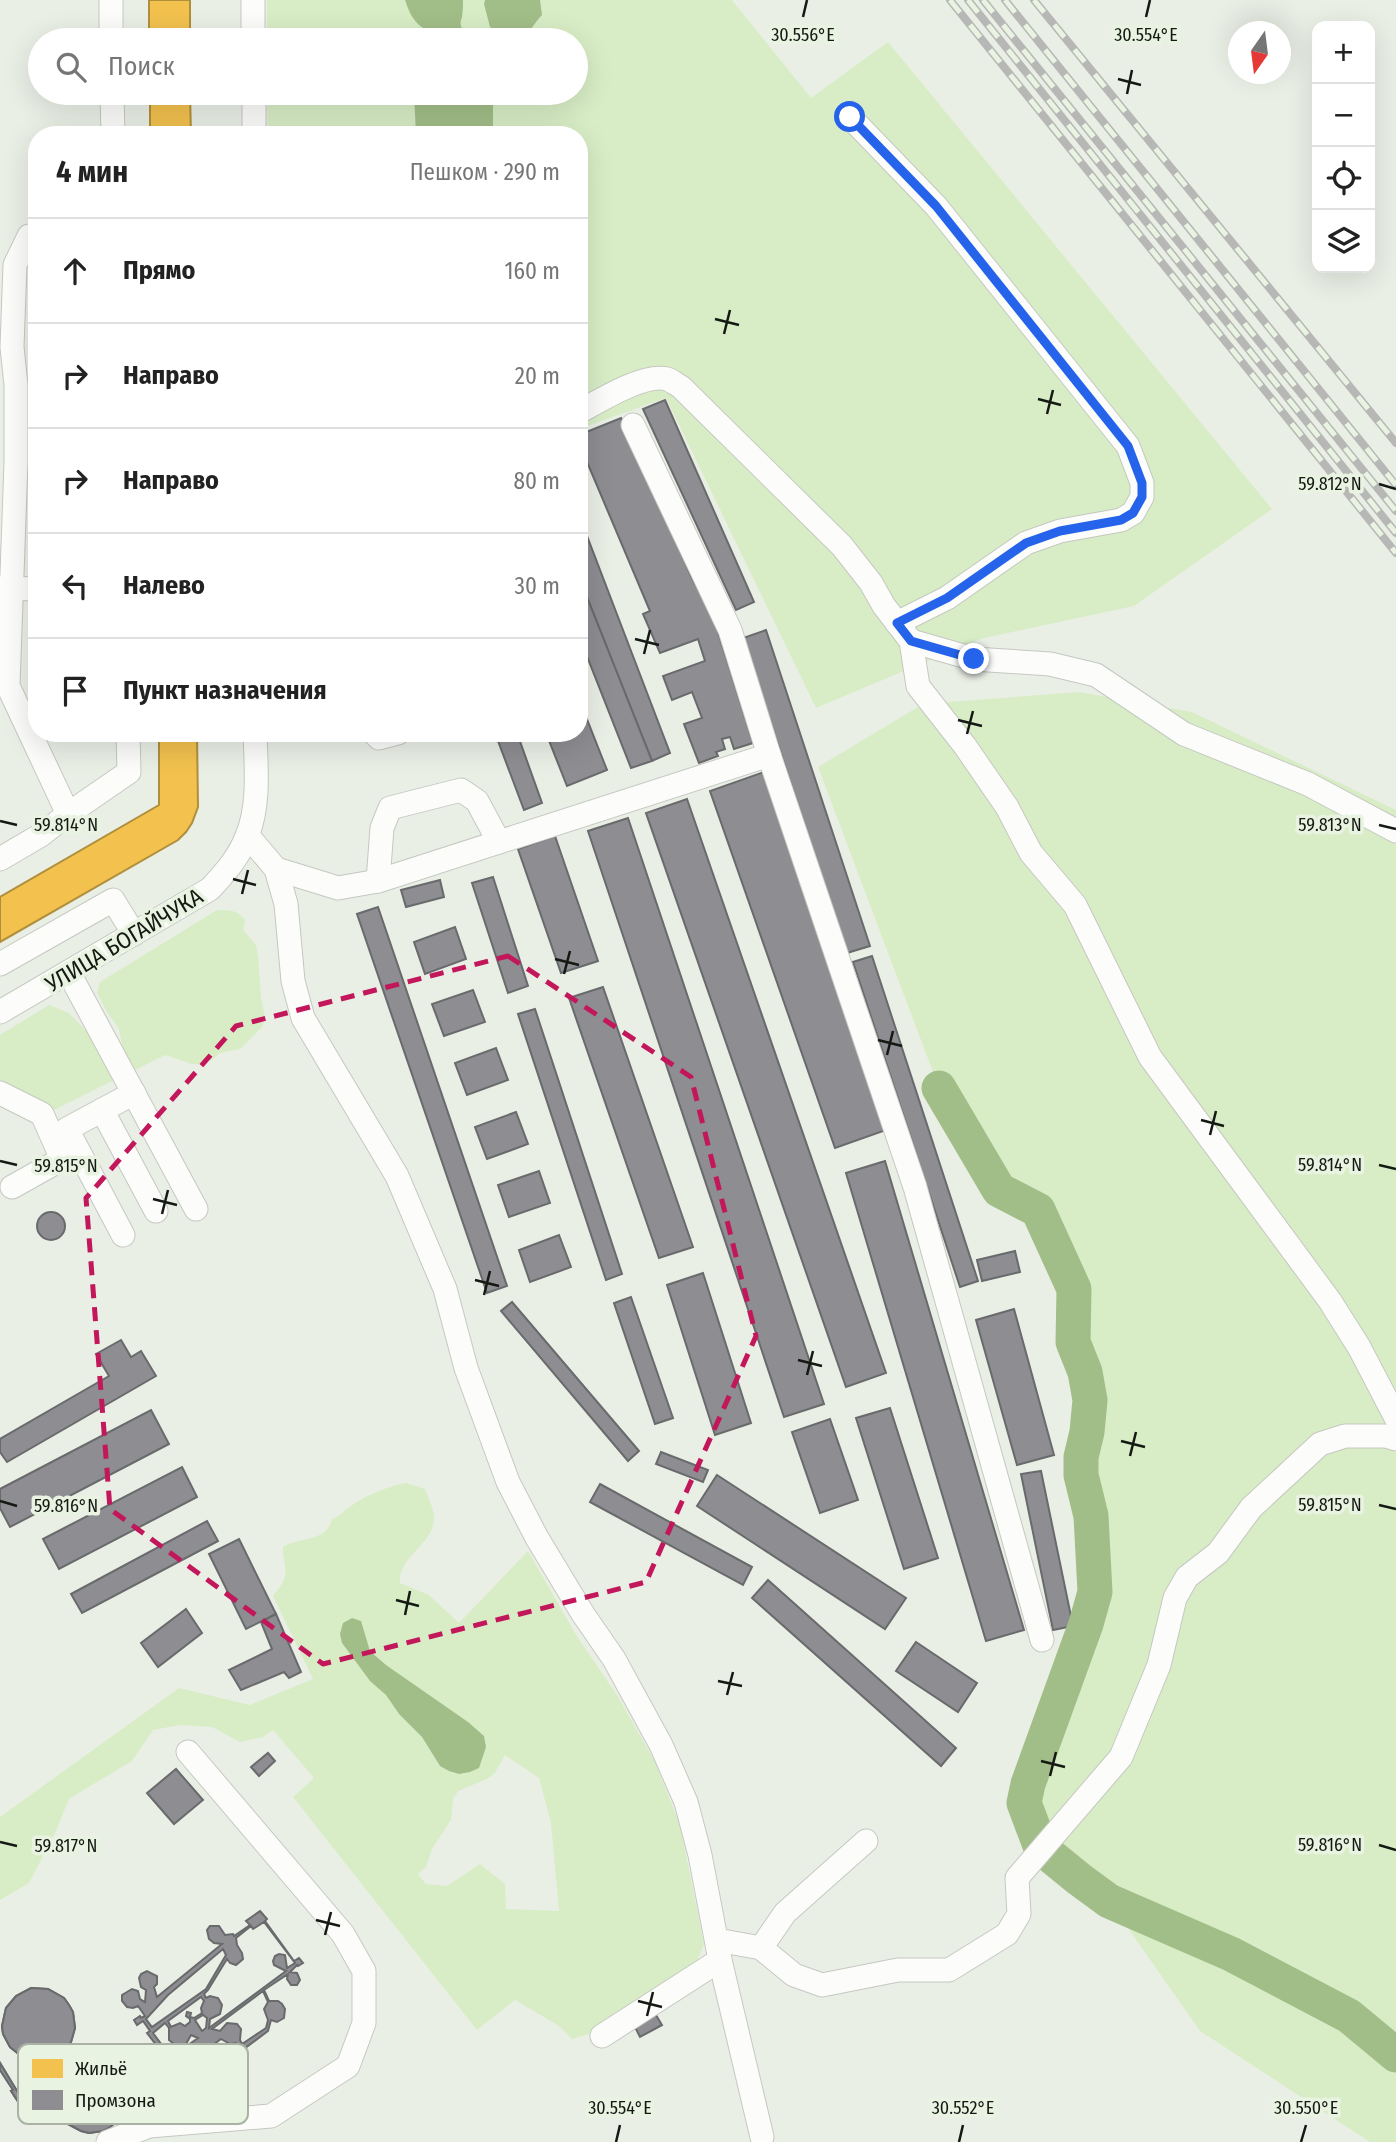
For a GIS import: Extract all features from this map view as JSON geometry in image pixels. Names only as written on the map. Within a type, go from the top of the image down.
[{"type":"street","points":[[111,0],[111,28]]},
{"type":"street","points":[[253,0],[253,28]]},
{"type":"street","points":[[112,105],[113,126]]},
{"type":"street","points":[[254,105],[254,126]]},
{"type":"street","points":[[850,117],[936,206],[1128,446],[1142,483],[1142,497],[1133,513],[1121,520],[1060,531],[1026,543],[947,598],[904,632]]},
{"type":"street","points":[[28,242],[15,265],[6,347],[26,385],[27,462],[5,589],[4,686],[28,734]]},
{"type":"street","points":[[588,407],[622,389],[647,380],[666,379],[681,387],[842,546],[872,583],[904,632],[918,686],[965,746],[1007,807],[1031,853],[1075,905],[1150,1057],[1330,1301],[1359,1347],[1396,1418]]},
{"type":"street","points":[[633,425],[730,630],[769,755],[915,1187],[1042,1640]]},
{"type":"street","points":[[5,589],[28,589]]},
{"type":"street","points":[[904,632],[974,659],[1050,664],[1096,675],[1184,734],[1308,785],[1396,831]]},
{"type":"street","points":[[32,742],[68,814]]},
{"type":"street","points":[[0,859],[41,835],[129,772],[128,742]]},
{"type":"street","name":"УЛИЦА БОГАЙЧУКА","points":[[0,1012],[210,889],[230,867],[248,836],[256,787],[255,742]]},
{"type":"street","points":[[276,869],[338,888],[378,880],[769,755]]},
{"type":"street","points":[[378,880],[382,828],[390,808],[461,790],[477,801],[499,842]]},
{"type":"street","points":[[248,836],[276,869],[286,904],[293,981],[303,1018],[397,1176],[445,1289],[466,1368],[508,1482],[537,1538],[614,1659],[662,1745],[686,1802],[700,1855],[748,2085],[762,2137]]},
{"type":"street","points":[[0,964],[113,900],[134,934]]},
{"type":"street","points":[[69,973],[196,1209]]},
{"type":"street","points":[[0,1093],[42,1114],[62,1159],[12,1187]]},
{"type":"street","points":[[123,1235],[67,1129],[134,1093]]},
{"type":"street","points":[[103,1110],[156,1211]]},
{"type":"street","points":[[602,2036],[719,1950],[761,1948],[794,1975],[822,1985],[898,1970],[949,1970],[1007,1934],[1019,1914],[1017,1878],[1121,1757],[1159,1665],[1175,1598],[1187,1577],[1219,1553],[1251,1508],[1320,1444],[1345,1436],[1385,1436],[1396,1439]]},
{"type":"street","points":[[188,1752],[343,1934],[364,1972],[364,2023],[348,2066],[271,2116],[248,2118]]},
{"type":"street","points":[[761,1948],[785,1913],[866,1841]]},
{"type":"street","points":[[108,2142],[149,2126],[173,2124]]},
{"type":"highlighted area","points":[[508,956],[691,1077],[756,1336],[646,1582],[323,1664],[110,1509],[86,1198],[236,1026]]},
{"type":"shaded area","points":[[267,0],[732,0],[811,98],[888,42],[1272,509],[1134,606],[980,639],[816,708],[666,398],[588,426],[588,126],[268,126],[267,105],[588,105],[588,28],[267,28]]},
{"type":"shaded area","points":[[405,0],[463,0],[460,24],[457,28],[424,28],[413,19]]},
{"type":"shaded area","points":[[485,0],[540,0],[542,15],[532,28],[491,28]]},
{"type":"shaded area","points":[[415,105],[493,105],[493,126],[416,126]]},
{"type":"shaded area","points":[[1079,692],[1192,712],[1396,810],[1396,2142],[1370,2142],[1200,2031],[1109,1901],[1041,1848],[1024,1803],[1028,1784],[1095,1592],[1091,1517],[1081,1475],[1081,1457],[1090,1400],[1085,1372],[1073,1342],[1074,1289],[1038,1210],[999,1190],[939,1088],[818,767],[923,704]]},
{"type":"shaded area","points":[[217,910],[240,914],[245,920],[243,930],[256,945],[265,1017],[262,1027],[240,1049],[220,1053],[203,1064],[192,1064],[165,1055],[133,1071],[123,1050],[119,1029],[97,993],[100,982]]},
{"type":"shaded area","points":[[49,1005],[69,1013],[91,1036],[114,1080],[52,1111],[0,1081],[0,1035]]},
{"type":"shaded area","points":[[406,1483],[425,1489],[434,1516],[429,1534],[405,1565],[400,1583],[429,1595],[459,1623],[528,1551],[655,1762],[680,1825],[704,1944],[696,1963],[595,2032],[572,2039],[559,2026],[515,2000],[477,2030],[293,1797],[314,1778],[273,1730],[263,1737],[240,1742],[212,1727],[180,1725],[153,1730],[132,1761],[69,1799],[29,1883],[0,1900],[0,1817],[179,1688],[250,1705],[313,1679],[273,1596],[285,1576],[283,1547],[319,1536],[329,1527],[332,1519],[356,1503]],"holes":[[[366,1642],[385,1665],[484,1736],[440,1766],[422,1737],[399,1714],[386,1695],[370,1681],[342,1643]],[[505,1755],[539,1778],[551,1823],[559,1911],[506,1909],[505,1884],[480,1864],[447,1886],[426,1884],[418,1874],[426,1867],[432,1849],[451,1820],[453,1799],[458,1791],[495,1773]]]},
{"type":"shaded area","points":[[352,1618],[361,1621],[370,1651],[484,1736],[486,1747],[479,1768],[459,1774],[440,1766],[422,1737],[399,1714],[386,1695],[370,1681],[342,1643],[340,1634],[343,1623]]},
{"type":"building: Жильё","points":[[149,0],[190,0],[190,28],[149,28]]},
{"type":"building: Жильё","points":[[150,105],[190,105],[191,126],[150,126]]},
{"type":"building: Жильё","points":[[159,742],[197,742],[198,807],[186,832],[178,840],[0,942],[0,897],[159,805]]},
{"type":"building: Промзона","points":[[665,400],[754,602],[736,610],[643,409]]},
{"type":"building: Промзона","points":[[621,418],[692,578],[713,616],[753,743],[734,749],[730,737],[722,739],[725,749],[716,752],[718,756],[699,763],[684,724],[702,718],[692,692],[672,700],[663,676],[705,661],[698,639],[660,653],[643,614],[650,611],[588,464],[588,431]]},
{"type":"building: Промзона","points":[[588,539],[670,753],[652,761],[588,600]]},
{"type":"building: Промзона","points":[[588,600],[652,761],[631,768],[588,659]]},
{"type":"building: Промзона","points":[[766,630],[870,946],[847,953],[743,638]]},
{"type":"building: Промзона","points":[[588,722],[607,770],[567,786],[550,742],[588,742]]},
{"type":"building: Промзона","points":[[498,742],[520,742],[542,803],[524,810]]},
{"type":"building: Промзона","points":[[764,772],[889,1129],[835,1148],[710,791]]},
{"type":"building: Промзона","points":[[687,799],[886,1373],[846,1387],[646,813]]},
{"type":"building: Промзона","points":[[628,818],[824,1404],[784,1417],[588,831]]},
{"type":"building: Промзона","points":[[555,836],[598,961],[561,973],[518,849]]},
{"type":"building: Промзона","points":[[493,877],[528,986],[508,993],[472,883]]},
{"type":"building: Промзона","points":[[440,880],[444,897],[406,907],[401,890]]},
{"type":"building: Промзона","points":[[378,907],[507,1286],[487,1293],[357,914]]},
{"type":"building: Промзона","points":[[455,927],[466,959],[425,974],[414,942]]},
{"type":"building: Промзона","points":[[872,956],[978,1281],[960,1287],[853,962]]},
{"type":"building: Промзона","points":[[603,987],[693,1247],[659,1258],[569,998]]},
{"type":"building: Промзона","points":[[473,990],[485,1022],[444,1036],[432,1004]]},
{"type":"building: Промзона","points":[[535,1009],[622,1274],[606,1280],[518,1014]]},
{"type":"building: Промзона","points":[[496,1048],[508,1080],[467,1095],[455,1063]]},
{"type":"building: Промзона","points":[[516,1112],[528,1144],[487,1159],[475,1127]]},
{"type":"building: Промзона","points":[[885,1161],[1024,1630],[986,1641],[846,1173]]},
{"type":"building: Промзона","points":[[539,1171],[550,1203],[509,1217],[498,1185]]},
{"type":"building: Промзона","points":[[51,1212],[61,1216],[65,1226],[61,1236],[51,1240],[41,1236],[37,1226],[41,1216]]},
{"type":"building: Промзона","points":[[559,1235],[571,1267],[530,1282],[519,1250]]},
{"type":"building: Промзона","points":[[1015,1251],[1020,1272],[982,1281],[977,1260]]},
{"type":"building: Промзона","points":[[703,1273],[751,1423],[715,1435],[667,1285]]},
{"type":"building: Промзона","points":[[631,1297],[673,1418],[655,1424],[614,1303]]},
{"type":"building: Промзона","points":[[512,1302],[639,1451],[628,1461],[501,1311]]},
{"type":"building: Промзона","points":[[1014,1309],[1054,1455],[1017,1465],[976,1320]]},
{"type":"building: Промзона","points":[[121,1340],[131,1357],[141,1351],[156,1376],[7,1462],[0,1452],[0,1439],[109,1376],[96,1354]]},
{"type":"building: Промзона","points":[[890,1408],[938,1558],[904,1569],[856,1418]]},
{"type":"building: Промзона","points":[[151,1410],[169,1444],[10,1527],[0,1508],[0,1489]]},
{"type":"building: Промзона","points":[[830,1419],[858,1500],[820,1513],[792,1432]]},
{"type":"building: Промзона","points":[[661,1452],[708,1470],[703,1482],[656,1464]]},
{"type":"building: Промзона","points":[[182,1467],[197,1497],[59,1569],[43,1539]]},
{"type":"building: Промзона","points":[[1041,1471],[1073,1626],[1053,1630],[1021,1474]]},
{"type":"building: Промзона","points":[[717,1475],[906,1598],[885,1629],[697,1506]]},
{"type":"building: Промзона","points":[[600,1484],[752,1567],[743,1585],[590,1502]]},
{"type":"building: Промзона","points":[[207,1521],[218,1541],[82,1613],[71,1594]]},
{"type":"building: Промзона","points":[[239,1539],[276,1614],[246,1629],[209,1554]]},
{"type":"building: Промзона","points":[[768,1580],[956,1748],[941,1766],[752,1598]]},
{"type":"building: Промзона","points":[[186,1609],[202,1633],[158,1667],[141,1643]]},
{"type":"building: Промзона","points":[[276,1614],[301,1672],[289,1678],[284,1672],[241,1690],[229,1670],[272,1649],[261,1622]]},
{"type":"building: Промзона","points":[[916,1642],[977,1683],[958,1712],[896,1671]]},
{"type":"building: Промзона","points":[[268,1753],[275,1761],[259,1776],[251,1767]]},
{"type":"building: Промзона","points":[[176,1769],[203,1800],[174,1824],[147,1793]]},
{"type":"building: Промзона","points":[[260,1911],[294,1961],[299,1958],[303,1963],[290,1972],[297,1973],[300,1980],[297,1985],[291,1985],[287,1979],[288,1974],[264,1990],[269,2001],[282,2004],[285,2009],[284,2018],[277,2022],[271,2020],[268,2031],[248,2046],[230,2044],[221,2039],[214,2044],[189,2044],[198,2038],[191,2035],[186,2044],[174,2044],[169,2040],[169,2028],[165,2023],[153,2033],[161,2044],[155,2044],[147,2033],[150,2031],[143,2021],[137,2025],[134,2020],[145,2016],[138,2006],[127,2007],[122,2001],[122,1995],[132,1989],[138,1991],[140,1999],[145,2002],[146,1990],[141,1987],[139,1978],[147,1971],[157,1976],[157,1984],[154,1987],[157,1997],[222,1944],[209,1939],[207,1930],[210,1926],[219,1926],[225,1935],[234,1936],[250,1925],[246,1921]],"holes":[[[264,1922],[295,1963],[287,1968],[285,1955],[275,1956],[274,1965],[286,1971],[209,2028],[210,2019],[220,2014],[222,2005],[218,1998],[206,1998],[204,1994],[227,1959],[236,1965],[243,1959],[236,1938],[251,1926],[253,1929]],[[223,1949],[226,1955],[206,1989],[152,2027],[146,2019],[168,1995]],[[263,1991],[268,2002],[264,2009],[268,2020],[266,2028],[242,2044],[241,2029],[237,2024],[227,2023],[220,2031],[212,2029]],[[201,1997],[204,2001],[202,2013],[194,2018],[187,2012],[186,2016],[190,2022],[185,2026],[180,2023],[171,2027],[168,2021]],[[203,2015],[207,2018],[206,2028],[202,2031],[195,2020]]]},
{"type":"building: Промзона","points":[[31,1988],[48,1989],[64,1998],[73,2012],[75,2028],[70,2044],[18,2044],[18,2053],[10,2047],[2,2026],[6,2008],[16,1996]]},
{"type":"building: Промзона","points":[[31,1988],[48,1989],[64,1998],[73,2012],[75,2028],[70,2044],[18,2044],[18,2053],[10,2047],[2,2026],[6,2008],[16,1996]]},
{"type":"building: Промзона","points":[[656,2015],[662,2025],[640,2037],[635,2027]]},
{"type":"building: Промзона","points":[[0,2063],[17,2091],[18,2102],[0,2070]]},
{"type":"building: Промзона","points":[[0,2063],[17,2091],[18,2102],[0,2070]]},
{"type":"building: Промзона","points":[[68,2124],[114,2124],[103,2131],[81,2131]]},
{"type":"building: Промзона","points":[[68,2124],[114,2124],[103,2131],[81,2131]]},
{"type":"waterway","points":[[438,0],[444,28]]},
{"type":"waterway","points":[[939,1088],[999,1190],[1038,1210],[1074,1289],[1073,1342],[1085,1372],[1090,1400],[1081,1457],[1081,1475],[1091,1516],[1095,1592],[1028,1784],[1024,1803],[1041,1848],[1109,1901],[1231,1954],[1349,2016],[1396,2055]]},
{"type":"railway","points":[[950,0],[1396,553]]},
{"type":"railway","points":[[968,0],[1396,533]]},
{"type":"railway","points":[[983,0],[1396,511]]},
{"type":"railway","points":[[1005,0],[1396,485]]},
{"type":"railway","points":[[1034,0],[1396,443]]},
{"type":"route","points":[[850,117],[936,206],[1128,446],[1142,483],[1142,497],[1133,513],[1121,520],[1060,531],[1026,543],[947,598],[897,623],[911,641],[974,659]]}]
